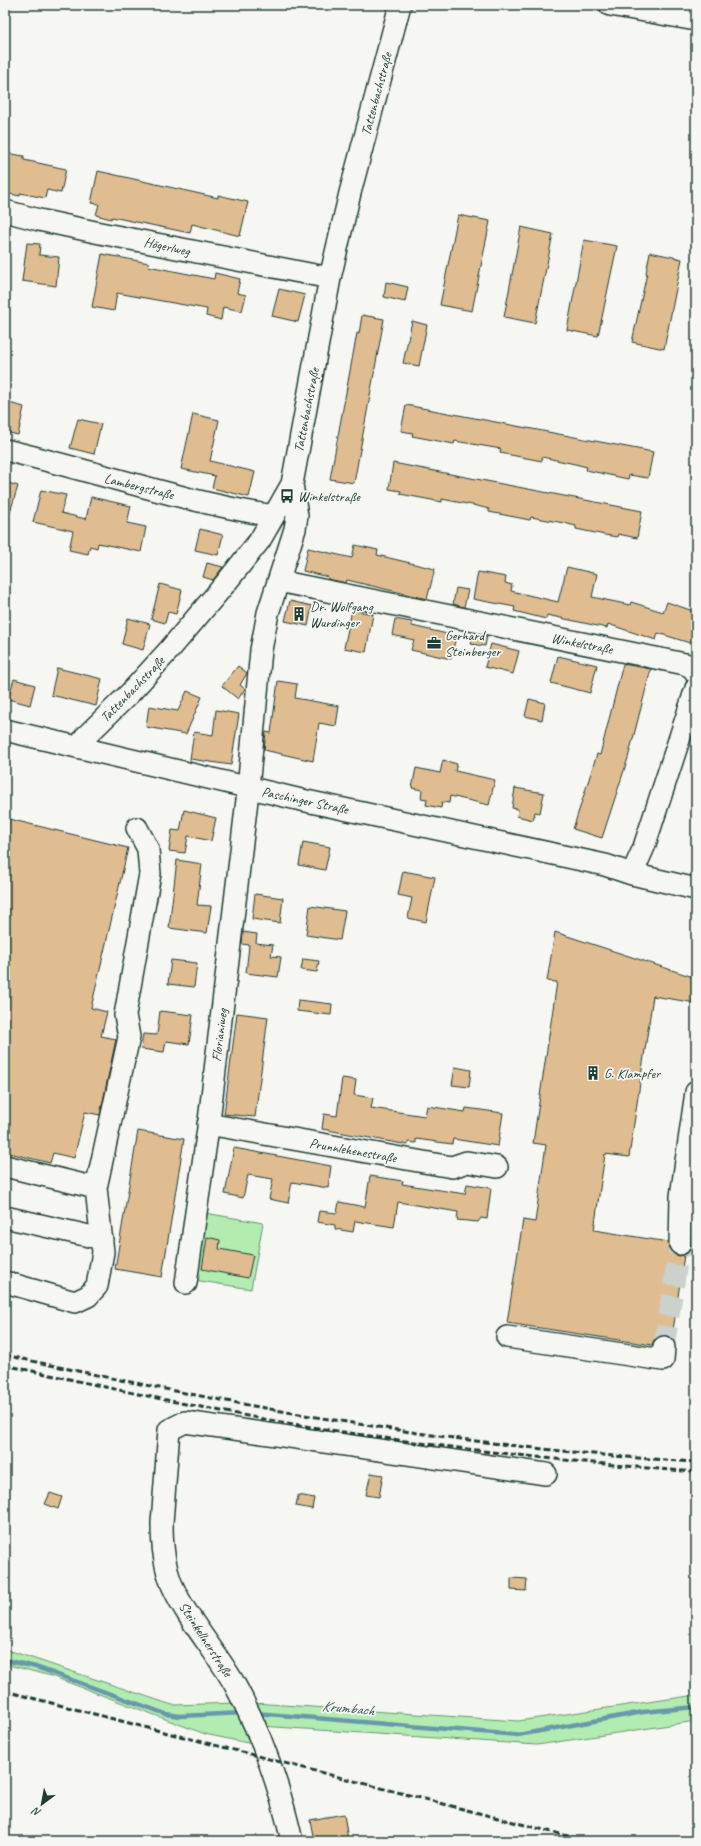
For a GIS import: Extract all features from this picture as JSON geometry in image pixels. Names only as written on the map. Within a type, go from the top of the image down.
[{"type":"street","name":"Tattenbachstraße","points":[[80,748],[85,737],[130,693],[197,618],[260,540],[292,484],[330,278],[350,193],[400,5]]},
{"type":"street","points":[[610,5],[696,20]]},
{"type":"street","name":"Högerlweg","points":[[5,211],[47,222],[330,278]]},
{"type":"street","name":"Lambergstraße","points":[[5,450],[156,491],[237,510],[274,516]]},
{"type":"street","points":[[248,787],[261,650],[268,613],[294,529],[296,516],[292,484]]},
{"type":"street","name":"Winkelstraße","points":[[278,581],[685,664],[693,668],[696,673]]},
{"type":"street","points":[[634,870],[644,847],[696,688]]},
{"type":"street","name":"Paschinger Straße","points":[[5,730],[248,787],[605,865],[634,870],[696,875]]},
{"type":"street","name":"Florianiweg","points":[[186,1283],[208,1124],[248,787]]},
{"type":"street","points":[[5,1282],[75,1302],[88,1296],[96,1286],[103,1252],[96,1188],[129,1037],[125,1015],[150,874],[148,849],[137,828]]},
{"type":"street","name":"Paschinger Straße","points":[[634,870],[696,889]]},
{"type":"street","points":[[680,1244],[681,1196],[696,1092]]},
{"type":"street","name":"Prunnlehenestraße","points":[[208,1124],[452,1167],[467,1162],[497,1167]]},
{"type":"street","points":[[5,1166],[96,1188]]},
{"type":"street","points":[[5,1217],[102,1239]]},
{"type":"street","points":[[507,1337],[663,1360],[664,1347]]},
{"type":"street","name":"Steinkellnerstraße","points":[[292,1841],[282,1800],[256,1729],[245,1705],[218,1656],[185,1608],[172,1585],[166,1566],[162,1538],[162,1522],[169,1430],[186,1422],[546,1474]]},
{"type":"green space","points":[[205,1213],[263,1223],[251,1289],[194,1280]]},
{"type":"green space","points":[[5,1649],[172,1705],[239,1703],[257,1745],[205,1734],[51,1676],[5,1664]]},
{"type":"green space","points":[[696,1695],[696,1721],[537,1745],[261,1726],[254,1703],[518,1721]]},
{"type":"building","points":[[5,153],[24,156],[24,160],[66,169],[61,193],[47,190],[45,198],[20,193],[20,196],[5,193]]},
{"type":"building","points":[[98,171],[218,198],[218,195],[248,202],[240,236],[192,224],[190,233],[96,215],[99,204],[91,203]]},
{"type":"building","points":[[458,215],[490,221],[472,311],[440,305]]},
{"type":"building","points":[[521,227],[553,234],[535,323],[504,317]]},
{"type":"building","points":[[584,240],[617,246],[598,336],[567,330]]},
{"type":"building","points":[[27,243],[40,244],[39,255],[59,257],[56,286],[22,281]]},
{"type":"building","points":[[650,252],[682,259],[664,349],[632,342]]},
{"type":"building","points":[[102,254],[149,263],[148,266],[214,279],[215,273],[240,279],[237,293],[246,295],[242,311],[223,307],[221,320],[206,316],[207,309],[117,293],[114,311],[92,307]]},
{"type":"building","points":[[386,282],[408,287],[405,302],[384,297]]},
{"type":"building","points":[[279,289],[305,295],[298,322],[272,316]]},
{"type":"building","points":[[362,315],[384,319],[354,483],[330,479],[357,333],[359,334]]},
{"type":"building","points":[[412,321],[427,325],[419,366],[403,363]]},
{"type":"building","points":[[5,402],[24,407],[18,435],[5,432]]},
{"type":"building","points":[[406,405],[653,452],[648,478],[629,475],[628,479],[586,470],[587,467],[542,457],[542,461],[500,453],[501,449],[455,441],[454,444],[412,436],[413,433],[401,431]]},
{"type":"building","points":[[193,414],[219,420],[210,461],[255,472],[249,497],[212,488],[215,476],[181,469]]},
{"type":"building","points":[[78,419],[101,424],[94,454],[70,448]]},
{"type":"building","points":[[393,463],[642,511],[637,538],[618,534],[617,537],[605,535],[576,529],[576,526],[564,523],[531,517],[530,520],[489,512],[489,509],[442,499],[442,502],[400,494],[401,491],[389,489]]},
{"type":"building","points":[[5,482],[18,486],[8,519],[5,518]]},
{"type":"building","points":[[41,490],[66,495],[61,513],[86,519],[91,497],[131,506],[127,523],[146,527],[141,552],[98,543],[97,548],[90,546],[88,554],[69,550],[73,531],[33,522]]},
{"type":"building","points":[[200,529],[223,535],[218,555],[195,550]]},
{"type":"building","points":[[355,545],[378,550],[377,555],[435,569],[427,599],[347,580],[346,583],[328,579],[328,577],[303,571],[308,548],[352,558]]},
{"type":"building","points":[[207,563],[223,567],[213,580],[203,577]]},
{"type":"building","points":[[567,567],[597,574],[592,597],[630,605],[631,602],[663,612],[667,602],[696,612],[696,645],[658,633],[656,640],[608,624],[607,628],[547,615],[546,619],[514,611],[515,607],[473,599],[478,572],[506,577],[505,583],[512,585],[511,591],[558,602]]},
{"type":"building","points":[[160,584],[182,590],[176,614],[168,612],[165,623],[151,619]]},
{"type":"building","points":[[456,588],[468,590],[464,607],[453,604]]},
{"type":"building","name":"Dr. Wolfgang Wurdinger","points":[[290,601],[312,606],[308,626],[285,621]]},
{"type":"building","points":[[352,610],[373,614],[366,652],[344,648]]},
{"type":"building","points":[[128,618],[150,624],[143,650],[122,644]]},
{"type":"building","name":"Gerhard Steinberger","points":[[395,619],[412,622],[412,626],[456,636],[451,659],[411,650],[414,640],[392,635]]},
{"type":"building","points":[[473,633],[487,636],[485,646],[471,644]]},
{"type":"building","points":[[491,644],[519,651],[513,674],[485,667]]},
{"type":"building","points":[[558,656],[597,665],[590,693],[551,683]]},
{"type":"building","points":[[623,664],[651,669],[628,758],[602,838],[573,829],[597,754],[600,755]]},
{"type":"building","points":[[238,666],[247,673],[240,685],[245,689],[238,699],[222,686]]},
{"type":"building","points":[[57,668],[102,679],[96,706],[51,695]]},
{"type":"building","points":[[14,679],[35,685],[30,705],[8,699]]},
{"type":"building","points":[[278,681],[297,684],[295,698],[339,706],[336,726],[319,723],[313,761],[264,750],[266,732],[271,733]]},
{"type":"building","points":[[187,691],[202,697],[186,734],[146,727],[149,706],[178,711]]},
{"type":"building","points":[[529,699],[545,703],[542,720],[525,716]]},
{"type":"building","points":[[216,710],[239,714],[231,765],[190,759],[194,732],[213,735]]},
{"type":"building","points":[[443,760],[457,764],[455,771],[495,780],[489,805],[450,796],[449,803],[442,802],[441,808],[426,805],[427,799],[421,798],[422,790],[412,788],[416,768],[440,773]]},
{"type":"building","points":[[515,788],[544,793],[540,813],[535,812],[533,820],[517,816],[518,809],[512,808]]},
{"type":"building","points":[[184,810],[216,818],[211,841],[188,836],[185,853],[169,851],[172,830],[180,831]]},
{"type":"building","points":[[5,818],[128,848],[91,1008],[107,1012],[101,1036],[116,1039],[100,1115],[85,1112],[74,1158],[53,1153],[50,1163],[5,1152]]},
{"type":"building","points":[[303,842],[330,847],[325,870],[299,865]]},
{"type":"building","points":[[177,860],[202,864],[197,905],[211,906],[207,933],[169,928]]},
{"type":"building","points":[[403,871],[435,877],[426,922],[408,918],[412,898],[398,895]]},
{"type":"building","points":[[255,894],[283,898],[280,923],[252,919]]},
{"type":"building","points":[[310,906],[345,911],[340,940],[306,935]]},
{"type":"building","points":[[243,932],[257,934],[256,943],[273,945],[271,956],[281,957],[278,977],[246,973],[249,945],[242,944]]},
{"type":"building","name":"G. Klampfer","points":[[555,932],[696,978],[696,1003],[653,996],[629,1157],[605,1154],[594,1230],[668,1242],[669,1249],[673,1254],[679,1256],[684,1255],[672,1338],[665,1335],[659,1336],[654,1340],[652,1345],[507,1323],[523,1220],[535,1222],[546,1145],[533,1143],[557,982],[547,981]]},
{"type":"building","points":[[303,959],[319,961],[317,972],[301,970]]},
{"type":"building","points":[[171,960],[197,963],[194,987],[168,984]]},
{"type":"building","points":[[298,1000],[332,1004],[331,1015],[297,1011]]},
{"type":"building","points":[[160,1011],[193,1015],[189,1044],[166,1041],[164,1052],[141,1049],[143,1034],[157,1035]]},
{"type":"building","points":[[237,1013],[268,1017],[255,1117],[224,1114]]},
{"type":"building","points":[[455,1067],[471,1070],[469,1087],[452,1085]]},
{"type":"building","points":[[342,1078],[356,1080],[354,1095],[373,1098],[371,1108],[425,1116],[427,1106],[465,1112],[466,1108],[503,1113],[498,1146],[453,1139],[452,1144],[416,1139],[416,1143],[408,1142],[408,1145],[322,1129],[324,1114],[337,1116]]},
{"type":"building","points":[[138,1131],[184,1139],[162,1277],[115,1269]]},
{"type":"building","points":[[234,1148],[331,1166],[328,1188],[292,1182],[288,1203],[269,1199],[273,1179],[248,1175],[243,1198],[225,1194]]},
{"type":"building","points":[[370,1176],[403,1181],[402,1184],[465,1194],[467,1184],[491,1188],[487,1219],[481,1218],[478,1222],[457,1220],[458,1212],[398,1202],[394,1227],[355,1221],[353,1232],[335,1229],[335,1225],[317,1222],[319,1211],[337,1213],[339,1202],[365,1207]]},
{"type":"building","points":[[207,1237],[220,1240],[219,1249],[253,1255],[248,1278],[202,1269]]},
{"type":"building","points":[[371,1473],[383,1475],[379,1497],[366,1495]]},
{"type":"building","points":[[50,1493],[62,1497],[58,1509],[45,1504]]},
{"type":"building","points":[[298,1495],[314,1498],[312,1509],[296,1506]]},
{"type":"building","points":[[511,1578],[527,1579],[526,1591],[511,1590]]},
{"type":"building","points":[[344,1814],[348,1840],[314,1841],[310,1820]]},
{"type":"waterway","name":"Krumbach","points":[[5,1660],[36,1667],[166,1714],[180,1716],[244,1713]]},
{"type":"waterway","name":"Krumbach","points":[[255,1713],[518,1735],[643,1712],[696,1707]]},
{"type":"tunnel","points":[[664,1347],[680,1244]]},
{"type":"railway","points":[[5,1355],[91,1374],[262,1408],[349,1422],[522,1447],[696,1462]]},
{"type":"railway","points":[[5,1365],[212,1409],[332,1430],[488,1452],[696,1472]]},
{"type":"railway","points":[[5,1691],[587,1841]]},
{"type":"place","name":"Winkelstraße","points":[[287,496]]},
{"type":"place","name":"Dr. Wolfgang Wurdinger","points":[[299,614]]},
{"type":"place","name":"Gerhard Steinberger","points":[[434,643]]},
{"type":"place","name":"G. Klampfer","points":[[593,1073]]}]
